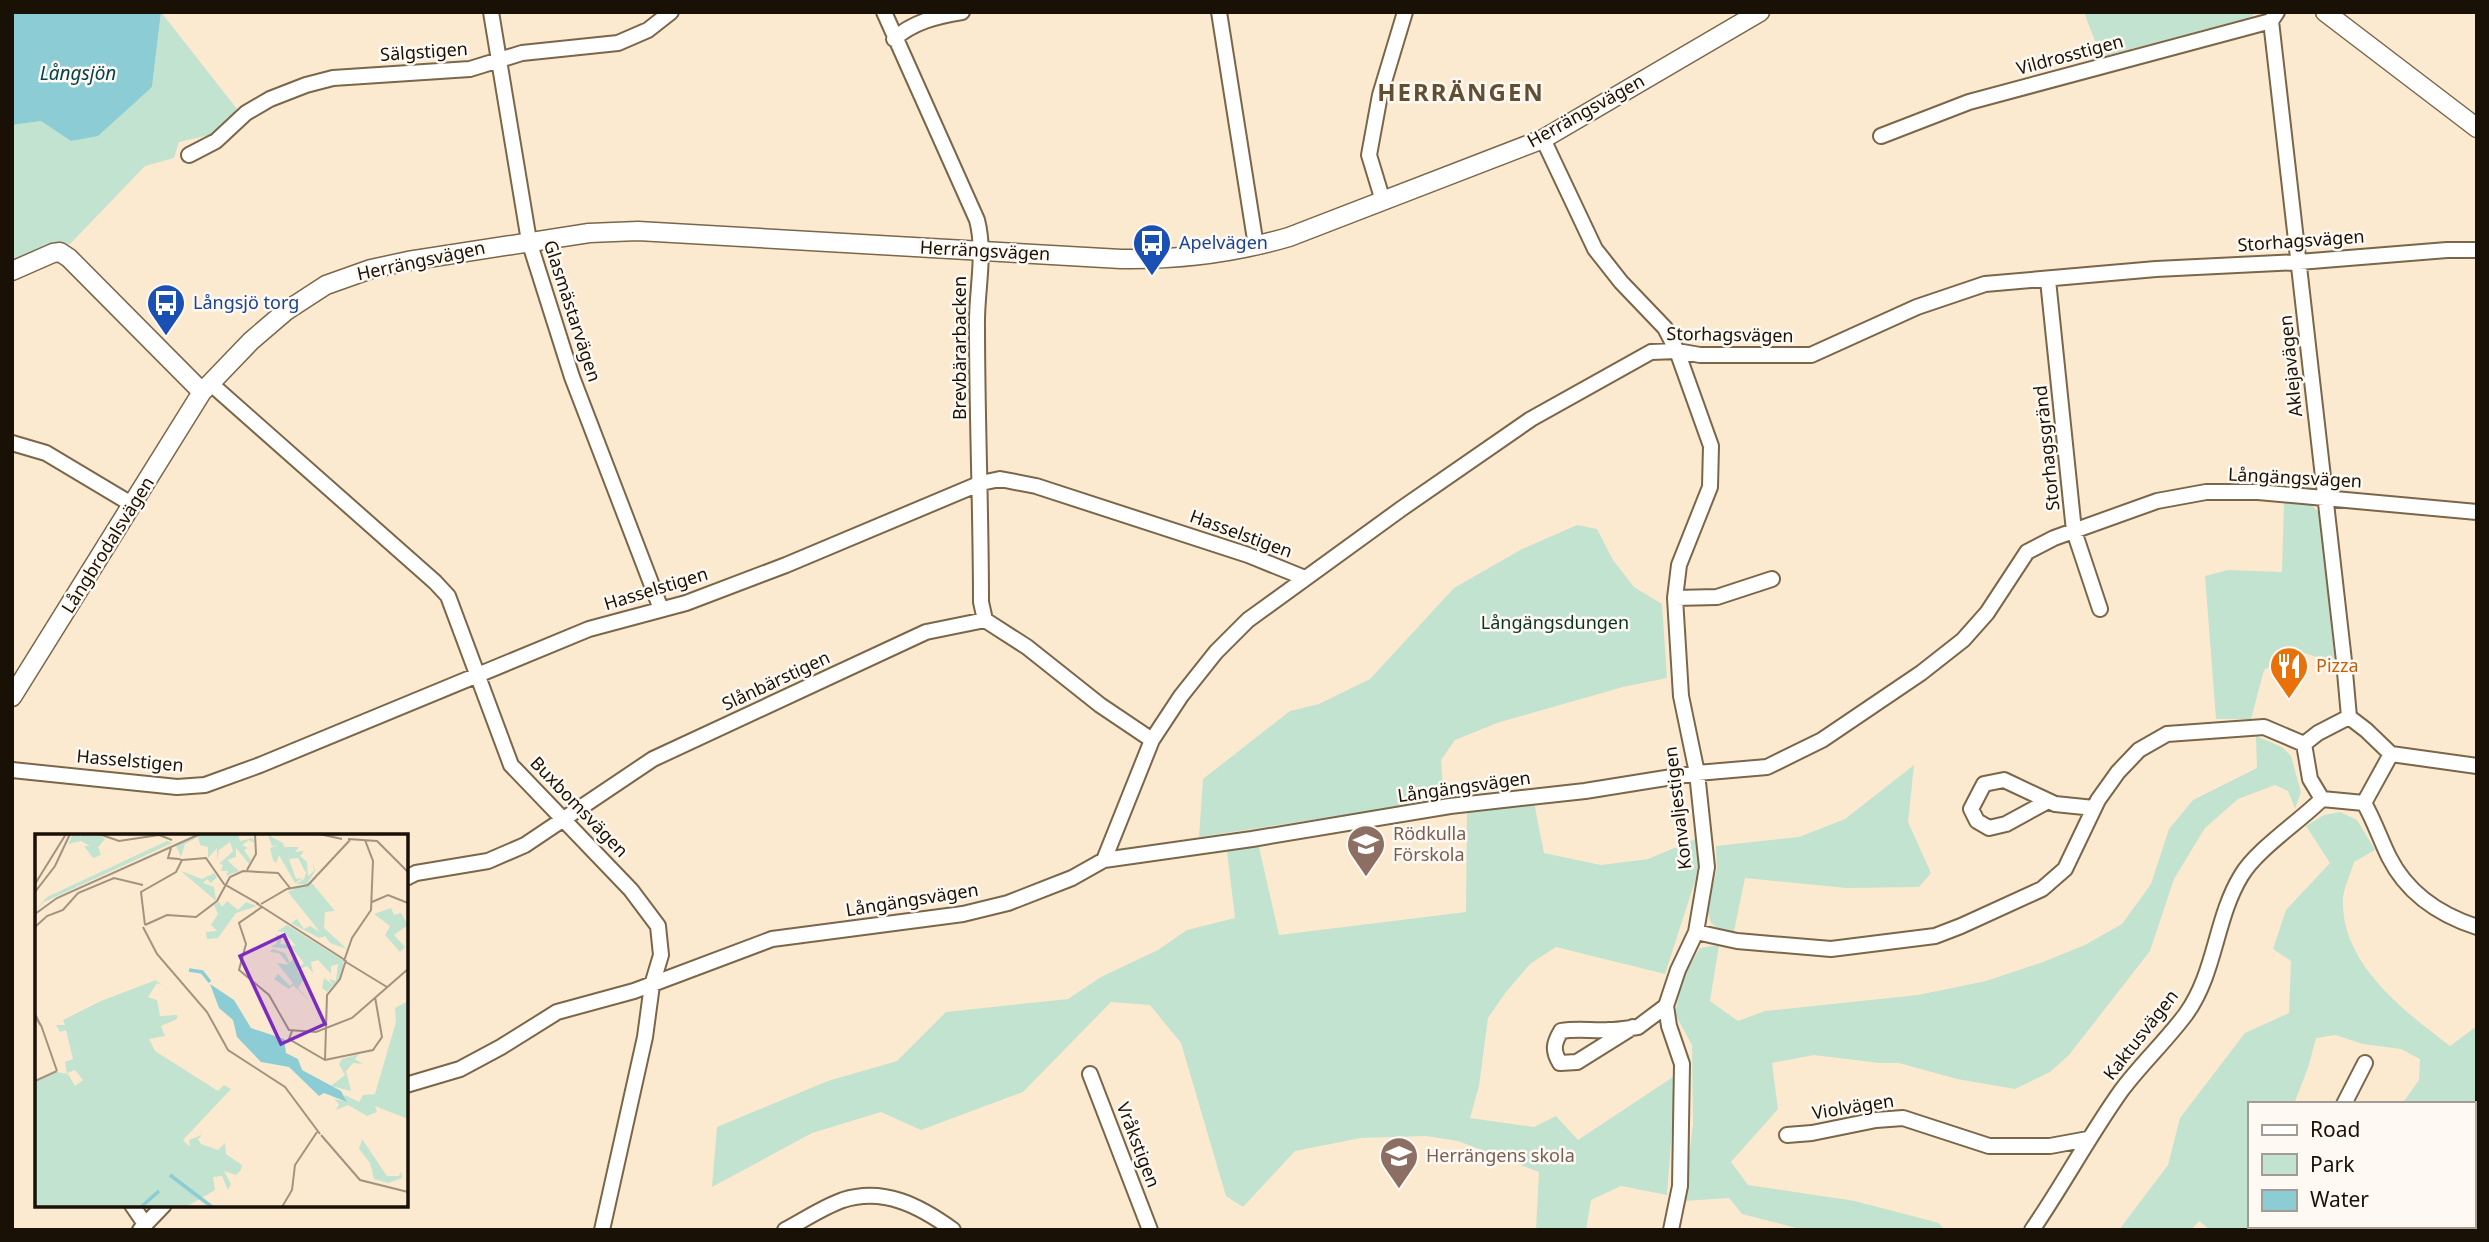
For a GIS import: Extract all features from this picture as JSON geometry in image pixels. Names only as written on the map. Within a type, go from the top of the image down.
[{"type":"street","name":"Glasmästarvägen","points":[[491,12],[529,241],[572,377],[661,609]]},
{"type":"street","name":"Sälgstigen","points":[[189,155],[216,141],[246,113],[306,86],[333,78],[470,69],[522,54],[618,43],[648,30],[671,12]]},
{"type":"street","name":"Brevbärarbacken","points":[[884,12],[977,220],[981,236],[977,326],[981,602],[985,620]]},
{"type":"street","points":[[894,39],[908,26],[962,12]]},
{"type":"street","points":[[1219,12],[1256,246]]},
{"type":"street","points":[[1383,201],[1369,155],[1380,95],[1405,12]]},
{"type":"street","name":"Herrängsvägen","points":[[206,388],[251,341],[286,311],[326,285],[371,269],[529,241],[589,233],[638,231],[1155,259],[1192,257],[1256,246],[1289,237],[1543,139],[1760,12]]},
{"type":"street","points":[[2325,12],[2477,128]]},
{"type":"street","name":"Vildrosstigen","points":[[1881,136],[1969,102],[2274,16]]},
{"type":"street","name":"Aklejavägen","points":[[2274,16],[2348,717]]},
{"type":"street","name":"Konvaljestigen","points":[[1543,139],[1595,249],[1621,282],[1665,328],[1677,351],[1711,446],[1710,487],[1679,565],[1675,598],[1681,696],[1697,773],[1707,867],[1696,932],[1678,970],[1666,1006]]},
{"type":"street","name":"Storhagsvägen","points":[[1104,860],[1152,740],[1181,696],[1216,652],[1248,620],[1531,419],[1651,352],[1811,355],[1917,307],[1985,284],[2156,269],[2477,250]]},
{"type":"street","points":[[12,271],[60,252],[206,388]]},
{"type":"street","name":"Storhagsgränd","points":[[2048,280],[2074,531],[2100,609]]},
{"type":"street","name":"Långbrodalsvägen","points":[[12,697],[206,388]]},
{"type":"street","name":"Buxbomsvägen","points":[[206,388],[435,582],[448,596],[511,765],[631,890],[658,926],[662,955],[652,985],[645,1037],[602,1230]]},
{"type":"street","points":[[12,443],[46,453],[133,505]]},
{"type":"street","name":"Hasselstigen","points":[[12,770],[177,787],[205,785],[260,765],[589,629],[686,603],[786,565],[981,483],[1000,479],[1036,486],[1248,555],[1306,578]]},
{"type":"street","name":"Långängsvägen","points":[[408,1084],[460,1069],[557,1012],[652,985],[772,939],[963,914],[1008,903],[1072,878],[1104,860],[1450,806],[1585,791],[1697,773],[1767,767],[1822,740],[1921,673],[1963,640],[1987,613],[2027,552],[2054,538],[2157,501],[2206,492],[2258,492],[2477,512]]},
{"type":"street","points":[[1675,598],[1717,597],[1772,579]]},
{"type":"street","points":[[985,620],[1027,647],[1100,705],[1152,740]]},
{"type":"street","name":"Slånbärstigen","points":[[408,877],[416,873],[488,862],[525,845],[653,759],[926,632],[985,620]]},
{"type":"street","points":[[2304,744],[2348,717],[2367,730],[2391,754],[2477,766]]},
{"type":"street","points":[[1696,932],[1737,941],[1830,949],[1935,936],[2042,889],[2065,869],[2094,808],[2118,772],[2139,750],[2167,734],[2264,727],[2304,744]]},
{"type":"street","points":[[2304,744],[2310,779],[2322,799],[2364,803]]},
{"type":"street","points":[[2364,803],[2391,754]]},
{"type":"street","points":[[2048,801],[2006,824],[1989,828],[1977,821],[1971,809],[1984,784],[2004,780],[2048,801],[2073,807],[2094,808]]},
{"type":"street","name":"Kaktusvägen","points":[[2032,1230],[2054,1199],[2088,1139],[2122,1090],[2186,1013],[2198,993],[2207,975],[2224,912],[2241,874],[2322,799]]},
{"type":"street","points":[[2364,803],[2391,861],[2407,885],[2425,901],[2451,917],[2477,927]]},
{"type":"street","points":[[1633,1027],[1577,1062],[1560,1063],[1556,1056],[1554,1044],[1561,1031],[1578,1028],[1607,1030],[1633,1027],[1638,1027],[1666,1006],[1669,1026],[1682,1064],[1680,1186],[1671,1230]]},
{"type":"street","points":[[2345,1102],[2365,1063]]},
{"type":"street","name":"Vråkstigen","points":[[1090,1074],[1150,1230]]},
{"type":"street","name":"Violvägen","points":[[1787,1135],[1903,1118],[1989,1146],[2050,1146],[2088,1139]]},
{"type":"street","points":[[785,1230],[842,1200],[873,1195],[902,1200],[933,1215],[953,1230]]},
{"type":"street","points":[[133,1207],[142,1227],[162,1207]]},
{"type":"green space","points":[[161,12],[237,109],[214,134],[179,142],[174,158],[145,166],[70,244],[53,242],[12,261],[12,125],[41,121],[72,141],[152,87]]},
{"type":"green space","points":[[2084,12],[2256,12],[2251,17],[2101,57]]},
{"type":"green space","points":[[2284,503],[2310,503],[2319,513],[2335,663],[2295,650],[2264,670],[2251,719],[2216,719],[2205,576],[2228,570],[2282,572]]},
{"type":"green space","name":"Långängsdungen","points":[[1577,525],[1597,529],[1613,560],[1634,587],[1662,604],[1667,678],[1623,687],[1497,723],[1455,740],[1441,760],[1444,800],[1199,837],[1203,779],[1290,711],[1319,704],[1370,679],[1454,588],[1522,549]]},
{"type":"green space","points":[[2256,736],[2282,747],[2291,756],[2301,792],[2295,809],[2288,791],[2275,785],[2238,799],[2205,828],[2174,879],[2150,951],[2069,1055],[2050,1072],[2015,1089],[1957,1079],[1899,1063],[1814,1055],[1772,1063],[1778,1109],[1731,1162],[1748,1185],[1855,1201],[1939,1223],[1944,1230],[1804,1230],[1742,1214],[1729,1198],[1684,1201],[1693,1123],[1692,1045],[1675,1014],[1682,979],[1700,948],[1719,945],[1710,1001],[1738,1021],[1765,1011],[1918,995],[1986,981],[2043,962],[2085,945],[2122,924],[2151,884],[2169,829],[2193,800],[2257,768]]},
{"type":"green space","points":[[1914,765],[1908,822],[1931,873],[1919,887],[1847,888],[1745,878],[1734,931],[1721,930],[1711,923],[1707,908],[1717,869],[1716,846],[1799,837],[1845,819]]},
{"type":"green space","points":[[1534,802],[1544,853],[1601,865],[1648,859],[1698,838],[1698,872],[1665,974],[1556,947],[1530,964],[1488,1018],[1479,1086],[1470,1118],[1534,1127],[1556,1116],[1578,1140],[1676,1075],[1667,1195],[1621,1186],[1591,1200],[1586,1230],[1536,1230],[1539,1172],[1458,1141],[1426,1136],[1361,1138],[1295,1151],[1243,1207],[1226,1196],[1181,1043],[1150,1005],[1111,1002],[1023,1092],[921,1130],[881,1112],[812,1133],[712,1187],[717,1127],[828,1081],[897,1061],[946,1012],[1068,999],[1101,977],[1158,950],[1187,930],[1235,918],[1227,851],[1258,843],[1279,935],[1466,912],[1467,813]]},
{"type":"green space","points":[[2340,812],[2357,820],[2375,850],[2354,862],[2343,898],[2345,922],[2363,964],[2378,983],[2413,1017],[2450,1046],[2477,1026],[2477,1158],[2475,1102],[2403,1102],[2419,1080],[2420,1059],[2401,1049],[2363,1044],[2335,1035],[2316,1038],[2295,1102],[2248,1102],[2246,1230],[2210,1230],[2199,1221],[2191,1230],[2119,1230],[2168,1165],[2180,1118],[2245,1033],[2289,1013],[2291,961],[2273,949],[2286,910],[2330,863],[2306,826],[2324,815]]},
{"type":"water","name":"Långsjön","points":[[12,12],[161,12],[152,87],[98,136],[71,141],[41,121],[12,125]]},
{"type":"place","name":"Apelvägen","points":[[1152,277]]},
{"type":"place","name":"Långsjö torg","points":[[166,337]]},
{"type":"place","name":"Pizza","points":[[2289,700]]},
{"type":"place","name":"Rödkulla Förskola","points":[[1366,878]]},
{"type":"place","name":"Herrängens skola","points":[[1399,1190]]},
{"type":"district","name":"HERRÄNGEN","points":[[1461,93]]}]
